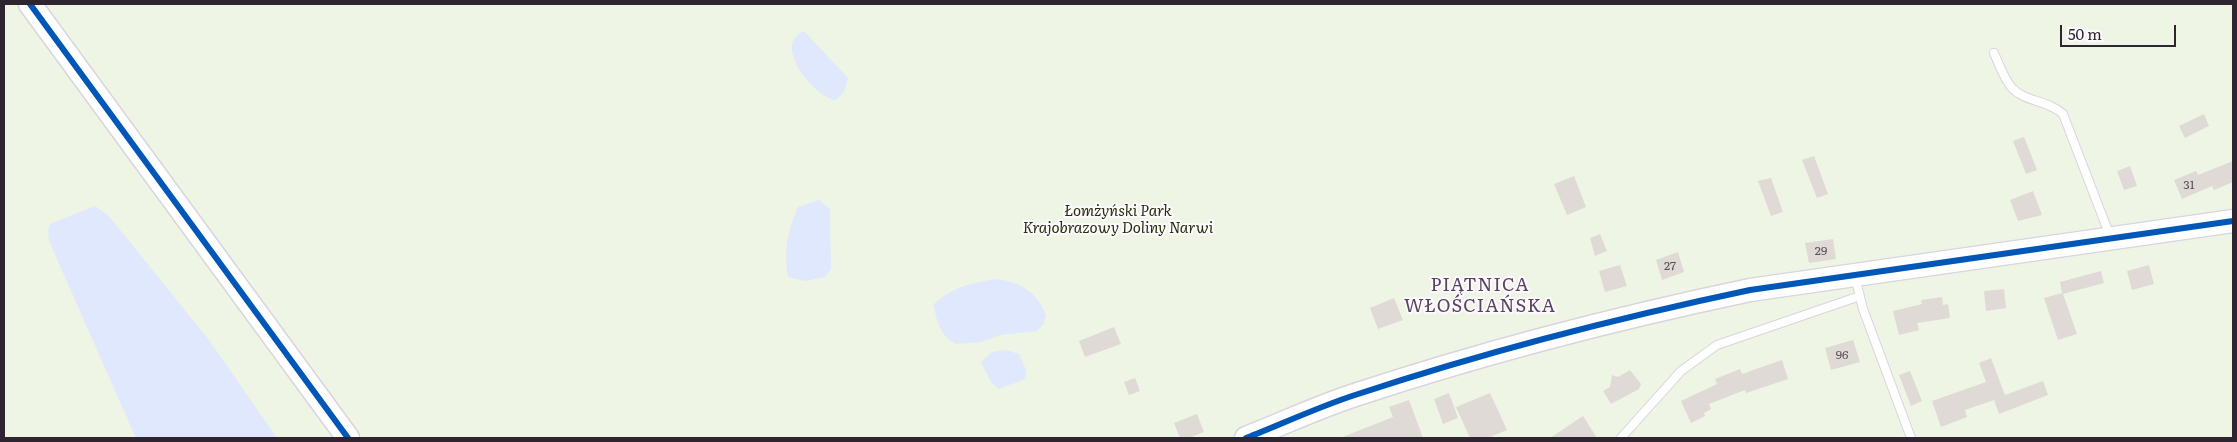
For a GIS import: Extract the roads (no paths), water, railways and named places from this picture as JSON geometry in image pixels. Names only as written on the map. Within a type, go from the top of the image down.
[{"type":"street","points":[[30,4],[348,438]]},
{"type":"street","points":[[1246,438],[1353,396],[1482,356],[1586,328],[1750,290],[1857,286],[2111,238],[2233,221]]},
{"type":"lane","points":[[1994,53],[2014,90],[2027,97],[2048,103],[2063,114],[2111,238]]},
{"type":"lane","points":[[1620,438],[1681,371],[1717,345],[1857,286],[1911,438]]},
{"type":"water","points":[[804,31],[848,78],[844,92],[836,100],[827,97],[817,90],[799,70],[792,47],[795,38]]},
{"type":"water","points":[[819,200],[830,209],[831,269],[825,277],[805,281],[788,277],[787,241],[798,207]]},
{"type":"water","points":[[95,206],[108,215],[209,340],[277,438],[136,438],[49,241],[48,230],[50,224]]},
{"type":"water","points":[[996,279],[1005,280],[1020,286],[1033,295],[1043,308],[1046,316],[1043,325],[1036,331],[1001,335],[981,342],[955,344],[942,331],[934,304],[955,290],[978,282]]},
{"type":"water","points":[[1006,350],[1019,354],[1026,370],[1025,379],[999,389],[991,382],[981,362],[992,352]]},
{"type":"district","name":"PIĄTNICA WŁOŚCIAŃSKA","points":[[1480,296]]},
{"type":"park label","name":"Łomżyński Park Krajobrazowy Doliny Narwi","points":[[1118,220]]}]
